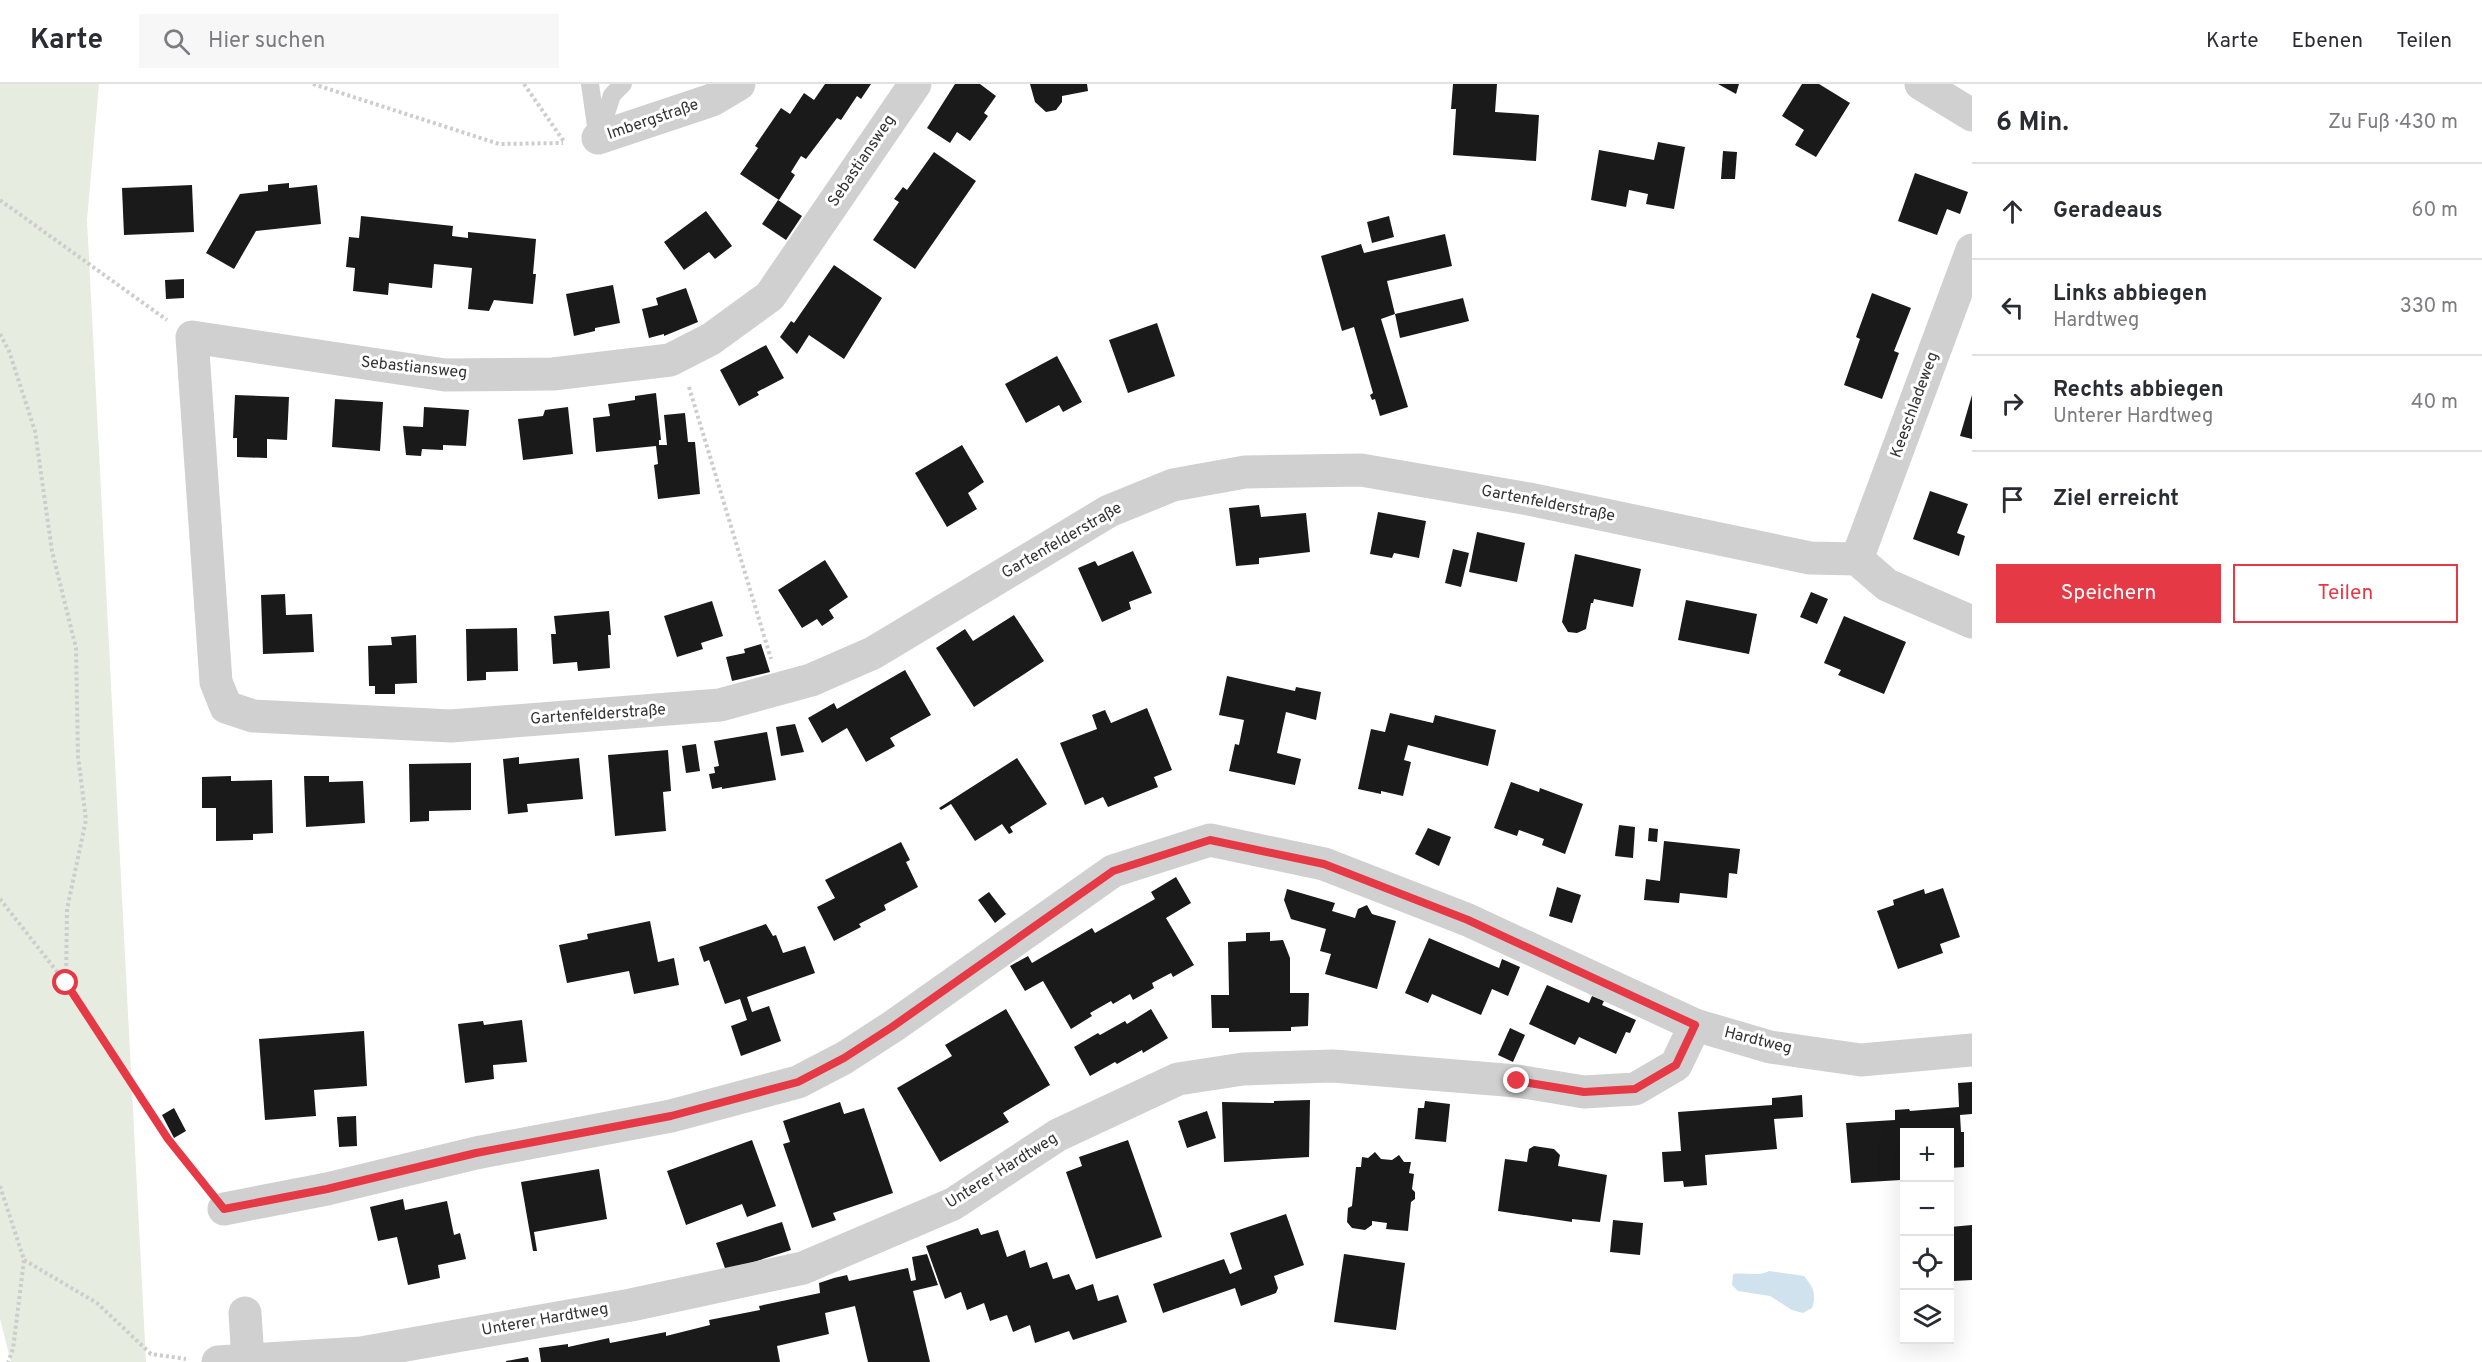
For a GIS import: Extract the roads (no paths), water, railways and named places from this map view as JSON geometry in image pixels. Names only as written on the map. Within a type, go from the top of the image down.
[{"type":"street","name":"Imbergstraße","points":[[598,138],[712,100],[739,84]]},
{"type":"street","name":"Sebastiansweg","points":[[226,707],[216,682],[192,337],[445,375],[553,374],[670,360],[711,339],[770,296],[915,84]]},
{"type":"street","points":[[1921,84],[1972,115]]},
{"type":"street","name":"Keeschladeweg","points":[[1857,560],[1972,250]]},
{"type":"street","name":"Gartenfelderstraße","points":[[226,707],[253,716],[451,726],[720,705],[811,680],[873,653],[1109,511],[1173,485],[1245,472],[1361,470],[1529,499],[1810,558],[1857,560]]},
{"type":"street","points":[[1857,560],[1887,585],[1972,622]]},
{"type":"street","name":"Hardtweg","points":[[224,1209],[327,1189],[476,1153],[671,1116],[798,1082],[844,1058],[892,1027],[1113,871],[1210,840],[1324,864],[1468,920],[1695,1025],[1770,1047],[1861,1060],[1972,1050]]},
{"type":"street","name":"Unterer Hardtweg","points":[[221,1361],[361,1353],[631,1305],[802,1268],[953,1204],[1058,1135],[1179,1079],[1243,1069],[1333,1066],[1517,1081],[1584,1092],[1635,1089],[1676,1065],[1695,1025]]},
{"type":"street","points":[[221,1361],[245,1313]]},
{"type":"lane","points":[[590,84],[598,138]]},
{"type":"lane","points":[[598,138],[612,95],[623,84]]},
{"type":"water","points":[[1769,1271],[1804,1276],[1813,1291],[1812,1308],[1803,1313],[1792,1310],[1770,1296],[1738,1291],[1732,1285],[1733,1274],[1761,1274]]}]
